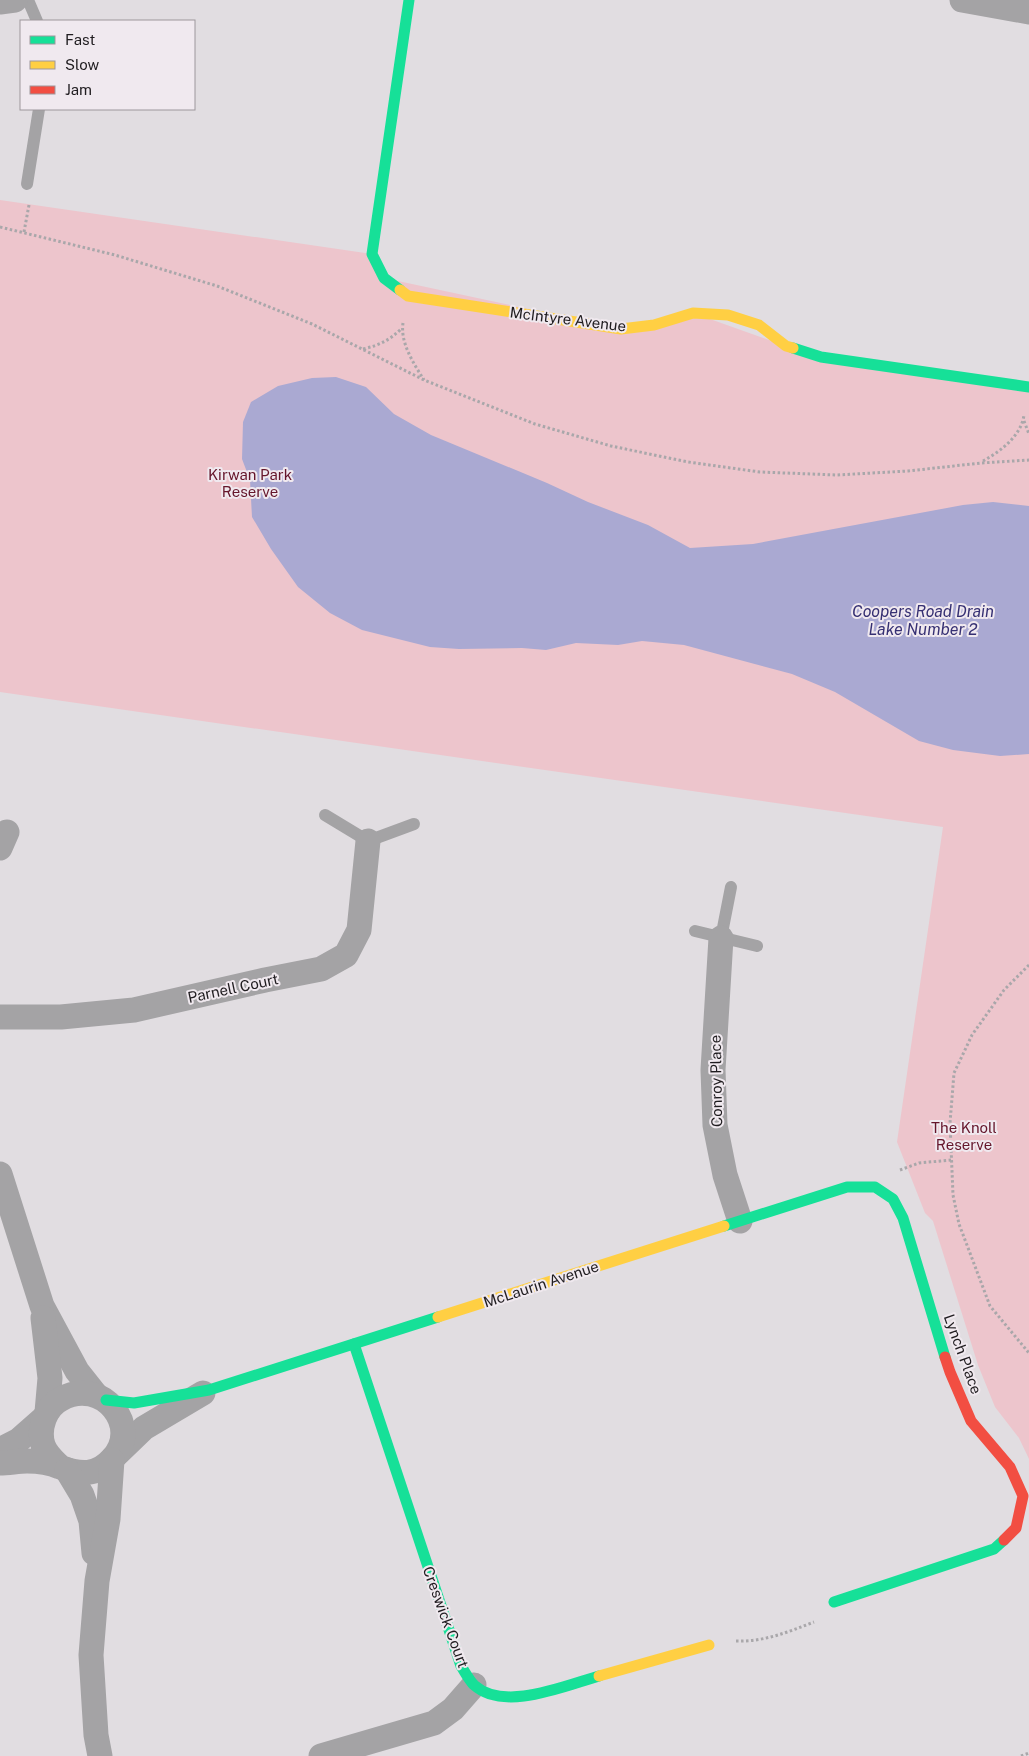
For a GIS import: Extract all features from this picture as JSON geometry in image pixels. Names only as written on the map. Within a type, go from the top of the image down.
[{"type":"street","points":[[0,2],[15,0]]},
{"type":"street","name":"McIntyre Avenue","points":[[409,0],[372,254],[384,278],[408,296],[621,329],[654,325],[693,313],[728,315],[759,325],[786,346],[821,357],[1029,387]]},
{"type":"street","points":[[962,0],[1029,12]]},
{"type":"street","name":"Parnell Court","points":[[0,1017],[61,1017],[134,1010],[321,969],[346,955],[358,930],[368,841]]},
{"type":"street","name":"Conroy Place","points":[[720,938],[713,1070],[715,1125],[724,1175],[740,1221]]},
{"type":"street","points":[[0,1174],[42,1306],[77,1371],[101,1398],[114,1409],[120,1420],[122,1431],[121,1444],[114,1457],[102,1468],[91,1472],[79,1474],[27,1461],[0,1463]]},
{"type":"street","name":"McLaurin Avenue","points":[[101,1398],[134,1403],[209,1390],[847,1188],[875,1188]]},
{"type":"street","name":"Lynch Place","points":[[875,1188],[893,1200],[903,1218],[950,1372],[972,1421],[1010,1468],[1024,1496],[1016,1528]]},
{"type":"street","points":[[42,1306],[50,1378],[46,1415],[41,1432],[43,1445],[49,1457],[63,1469],[82,1495],[90,1521],[97,1581]]},
{"type":"street","name":"Creswick Court","points":[[354,1344],[460,1666],[474,1685],[496,1697],[527,1697],[709,1645]]},
{"type":"street","name":"McLaurin Avenue","points":[[114,1457],[144,1428],[209,1390]]},
{"type":"street","points":[[0,1450],[19,1440],[46,1415],[57,1401],[69,1395],[83,1393],[101,1398]]},
{"type":"street","points":[[100,1756],[96,1734],[90,1655],[97,1581],[108,1519],[114,1457]]},
{"type":"street","points":[[834,1602],[994,1549],[1016,1528]]},
{"type":"street","points":[[321,1756],[434,1723],[453,1709],[474,1685]]},
{"type":"lane","points":[[28,0],[37,20]]},
{"type":"lane","points":[[27,184],[38,110]]},
{"type":"lane","points":[[325,815],[368,841],[414,824]]},
{"type":"lane","points":[[720,938],[731,888]]},
{"type":"lane","points":[[695,931],[757,946]]},
{"type":"lane","points":[[1016,1528],[1029,1533]]},
{"type":"path","points":[[0,227],[115,255],[217,286],[312,324],[424,380],[535,424],[611,446],[688,462],[760,472],[837,475],[908,471],[1029,460]]},
{"type":"path","points":[[363,349],[380,345],[393,338],[403,328],[405,342],[411,359],[424,380]]},
{"type":"path","points":[[981,463],[1000,452],[1014,436],[1024,420],[1029,434]]},
{"type":"path","points":[[1029,964],[1004,990],[977,1028],[954,1073],[950,1123],[953,1196],[959,1224],[990,1306],[1029,1353]]},
{"type":"path","points":[[875,1188],[906,1168],[919,1163],[951,1160]]},
{"type":"path","points":[[709,1645],[718,1641],[748,1642],[779,1636],[824,1618],[834,1602]]},
{"type":"path","points":[[1021,1756],[1029,1753]]},
{"type":"green space","name":"Kirwan Park Reserve","points":[[0,200],[372,254],[384,278],[621,329],[693,313],[786,346],[1029,387],[1029,1459],[1019,1438],[995,1407],[978,1365],[933,1221],[925,1213],[897,1142],[943,827],[0,692]]},
{"type":"water","name":"Coopers Road Drain Lake Number 2","points":[[336,377],[366,387],[394,414],[431,435],[588,502],[648,525],[690,548],[753,544],[963,505],[993,502],[1029,506],[1029,754],[1000,756],[953,750],[919,741],[835,692],[792,674],[684,645],[642,641],[618,645],[576,643],[546,650],[430,647],[362,630],[330,613],[298,587],[271,549],[252,517],[250,480],[242,459],[243,422],[251,402],[278,386],[312,378]]},
{"type":"traffic: fast","points":[[400,290],[384,278],[372,254],[409,0]]},
{"type":"traffic: fast","points":[[793,348],[821,357],[1029,387]]},
{"type":"traffic: fast","points":[[724,1226],[847,1187],[875,1187],[893,1199],[903,1218],[945,1357]]},
{"type":"traffic: fast","points":[[106,1400],[134,1403],[209,1390],[438,1317]]},
{"type":"traffic: fast","points":[[354,1344],[461,1666],[470,1681],[487,1693],[518,1697],[552,1690],[599,1676]]},
{"type":"traffic: fast","points":[[834,1602],[994,1549],[1004,1540]]},
{"type":"traffic: slow","points":[[400,290],[408,296],[621,329],[654,325],[693,313],[728,315],[759,325],[786,346],[793,348]]},
{"type":"traffic: slow","points":[[438,1317],[724,1226]]},
{"type":"traffic: slow","points":[[599,1676],[709,1645]]},
{"type":"traffic: jam","points":[[945,1357],[971,1421],[1010,1467],[1023,1496],[1016,1528],[1004,1540]]},
{"type":"park label","name":"The Knoll Reserve","points":[[964,1136]]}]
